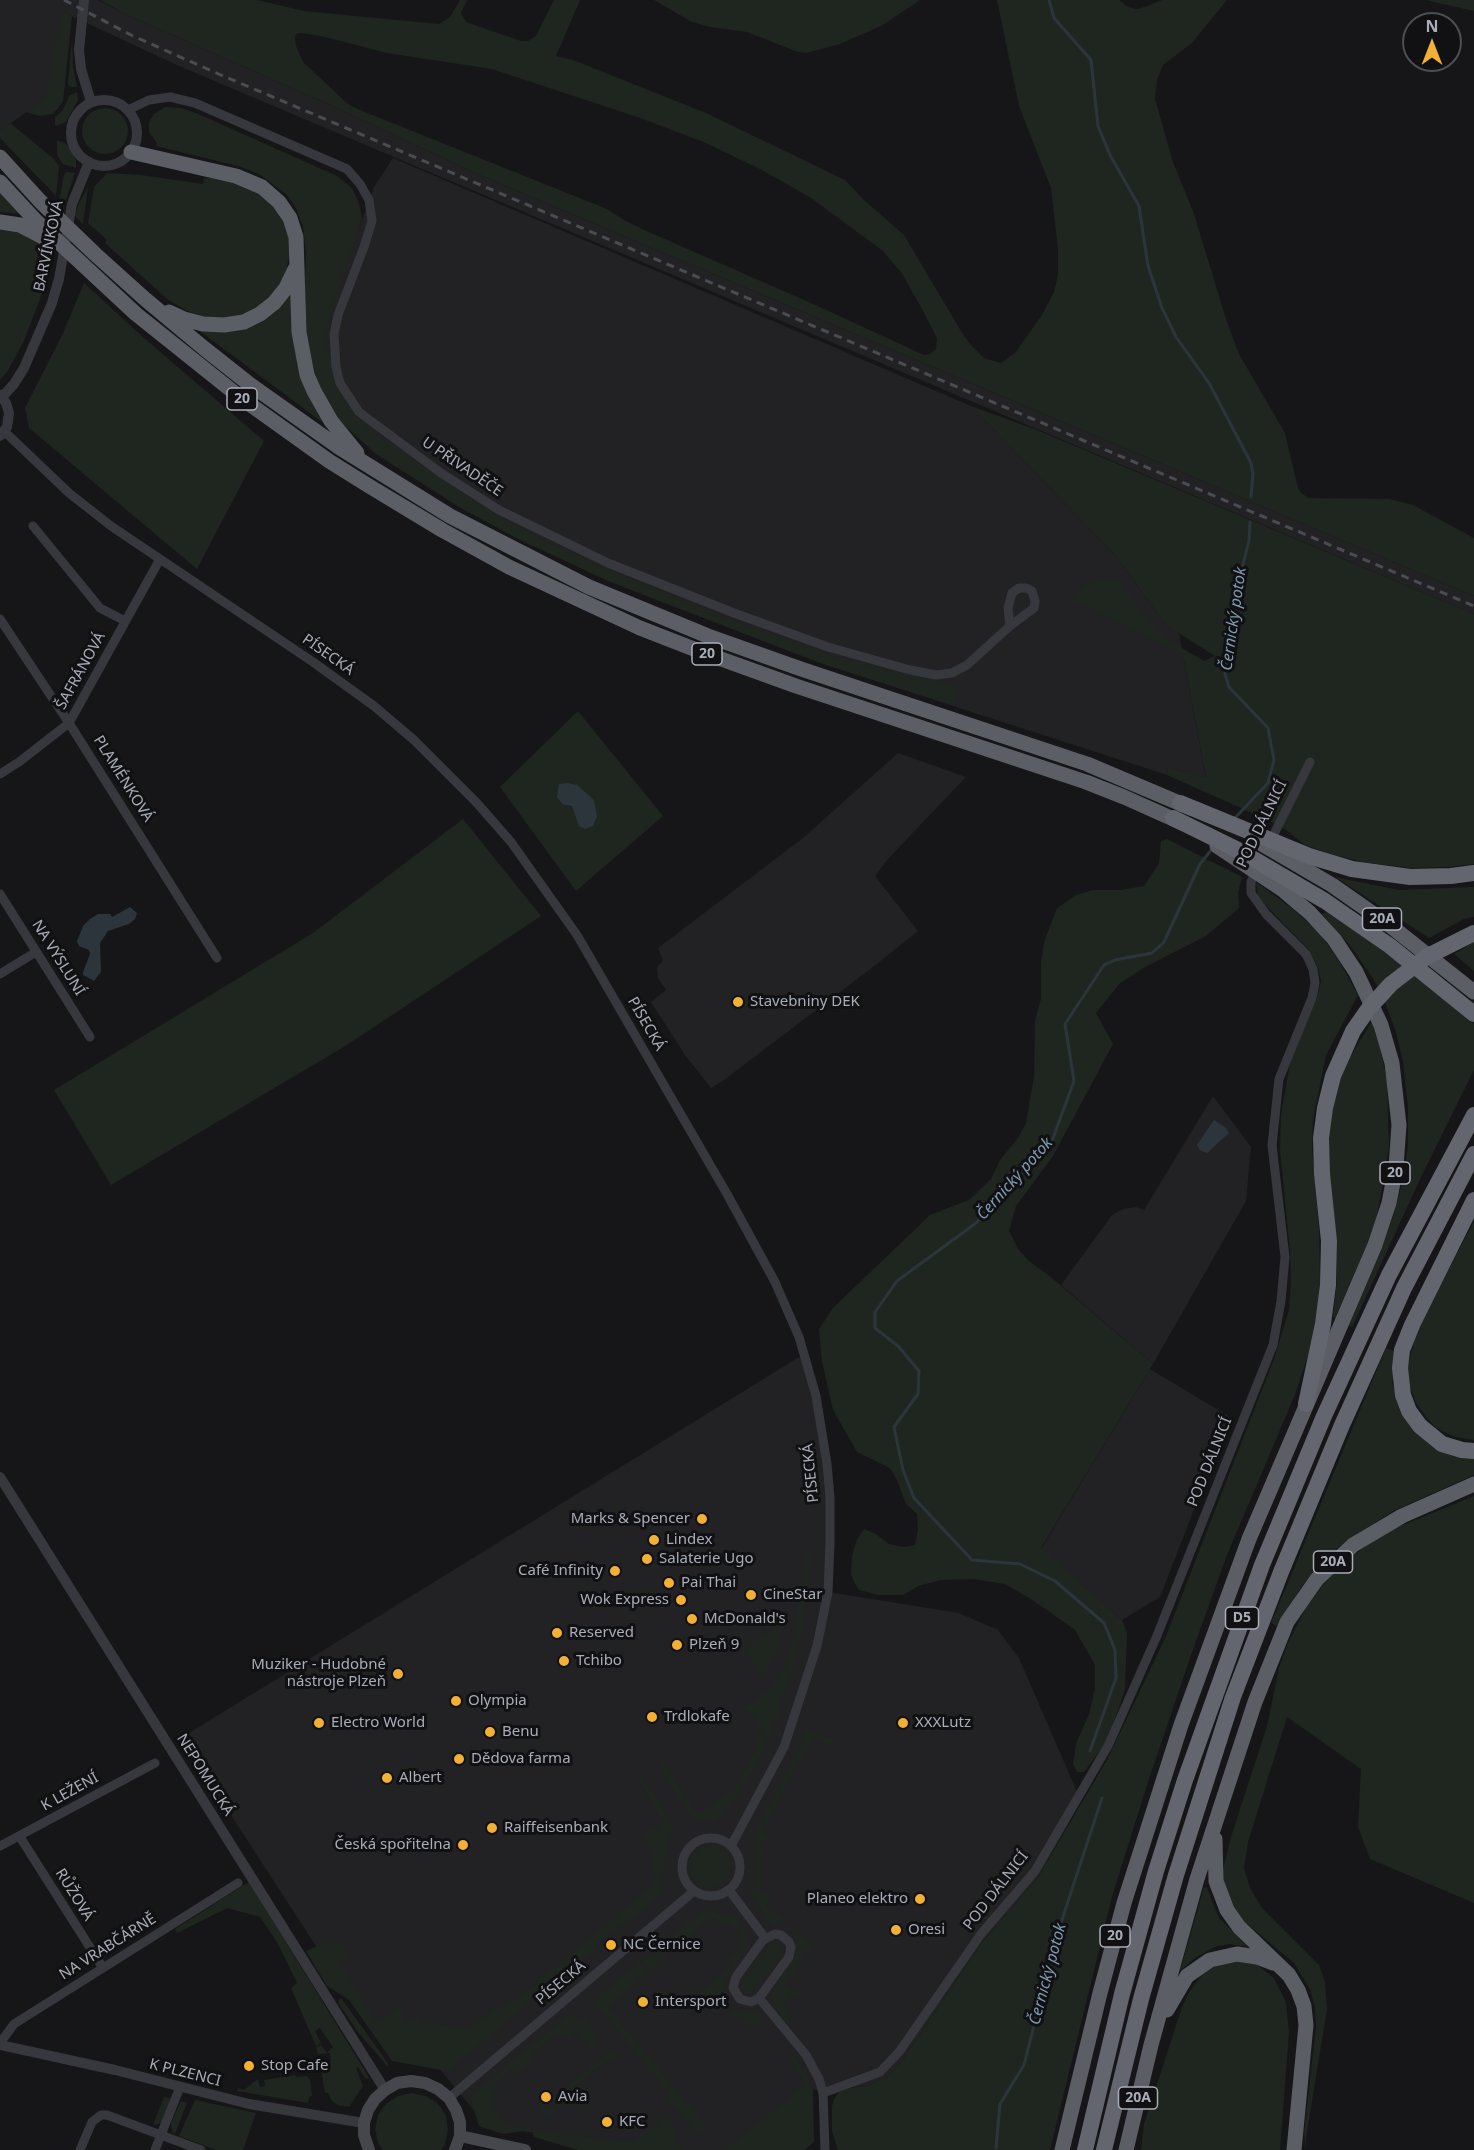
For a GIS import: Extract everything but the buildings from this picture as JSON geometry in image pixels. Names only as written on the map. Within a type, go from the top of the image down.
[{"type":"highway","points":[[131,152],[236,176],[262,188],[279,202],[290,218],[296,237],[299,332],[307,375],[331,421],[352,448],[376,472]]},
{"type":"highway","name":"20","points":[[0,157],[40,201],[95,254],[145,299],[248,383],[376,472],[450,516],[589,587],[647,612],[759,655],[1087,764],[1177,810]]},
{"type":"highway","name":"20","points":[[0,182],[37,227],[190,360],[285,430],[404,508],[509,567],[640,628],[699,651],[796,686],[1027,761],[1124,796],[1177,810]]},
{"type":"highway","points":[[0,222],[37,227]]},
{"type":"highway","points":[[145,299],[176,316],[194,322],[224,325],[244,322],[267,309],[280,296],[291,279],[297,260]]},
{"type":"highway","points":[[1177,810],[1279,863],[1413,963],[1474,1014]]},
{"type":"highway","points":[[1177,810],[1279,863],[1335,865],[1368,873],[1431,877],[1474,873]]},
{"type":"highway","name":"20","points":[[1062,2150],[1118,1926],[1174,1747],[1227,1597],[1385,1218],[1396,1167],[1398,1104],[1387,1044],[1374,1007],[1356,972],[1334,939],[1297,901],[1279,863]]},
{"type":"highway","name":"20A","points":[[1279,863],[1332,885],[1408,938],[1474,992]]},
{"type":"highway","points":[[1306,1404],[1323,1324],[1330,1263],[1322,1174],[1323,1123],[1333,1076],[1346,1044],[1369,1008],[1391,984],[1426,957],[1472,934]]},
{"type":"highway","name":"D5","points":[[1085,2150],[1122,1995],[1156,1871],[1188,1769],[1262,1565],[1324,1416],[1389,1275],[1474,1115]]},
{"type":"highway","name":"D5","points":[[1104,2150],[1141,1999],[1176,1875],[1233,1697],[1281,1572],[1342,1425],[1404,1288],[1474,1154]]},
{"type":"highway","points":[[1474,1200],[1412,1325],[1402,1350],[1400,1368],[1403,1395],[1409,1411],[1420,1426],[1442,1444],[1474,1451]]},
{"type":"highway","name":"20A","points":[[1126,2150],[1151,2045],[1197,1879],[1272,1655],[1287,1622],[1307,1592],[1341,1555],[1369,1534],[1402,1516],[1474,1484]]},
{"type":"highway","points":[[1217,1815],[1214,1869],[1222,1901],[1239,1927],[1284,1969],[1298,1990],[1305,2016],[1294,2150]]},
{"type":"highway","points":[[1151,2045],[1182,1983],[1202,1964],[1219,1957],[1237,1954],[1257,1957],[1284,1969]]},
{"type":"main road","points":[[369,2150],[364,2135],[364,2124],[368,2110],[375,2099],[397,2083],[418,2082],[438,2089],[449,2098],[458,2116],[460,2136],[455,2150]]},
{"type":"main road","points":[[460,2136],[525,2150]]},
{"type":"street","points":[[84,0],[79,50],[81,69],[91,102]]},
{"type":"street","name":"U PŘIVADĚČE","points":[[128,110],[149,100],[170,97],[195,103],[347,169],[360,184],[369,200],[372,221],[338,315],[334,334],[336,367],[340,383],[359,412],[441,473],[499,510],[608,563],[723,609],[828,647],[910,670],[936,675],[952,673],[967,665],[1010,626]]},
{"type":"street","points":[[111,100],[128,110],[137,131],[136,142],[124,159],[107,166],[88,162],[75,149],[71,132],[77,114],[91,102],[111,100]]},
{"type":"street","name":"BARVÍNKOVÁ","points":[[2,433],[9,413],[1,396],[11,388],[24,368],[52,303],[59,279],[72,204],[88,162]]},
{"type":"street","name":"PÍSECKÁ","points":[[2,433],[69,493],[111,526],[313,662],[374,706],[414,740],[476,802],[511,842],[577,935],[776,1282],[799,1337],[818,1407],[830,1497],[828,1592],[817,1647],[784,1747],[731,1846]]},
{"type":"street","name":"ŠAFRÁNOVÁ","points":[[33,526],[100,608],[125,621]]},
{"type":"street","name":"ŠAFRÁNOVÁ","points":[[0,774],[69,723],[160,559]]},
{"type":"street","name":"PLAMÉNKOVÁ","points":[[0,619],[69,723],[216,958]]},
{"type":"street","name":"POD DÁLNICÍ","points":[[823,2093],[880,2072],[899,2052],[981,1934],[1035,1870],[1108,1746],[1156,1638],[1273,1345],[1281,1301],[1284,1257],[1272,1144],[1279,1079],[1312,998],[1315,983],[1313,969],[1306,954],[1266,914],[1251,893],[1251,882],[1310,762]]},
{"type":"street","name":"NA VÝSLUNÍ","points":[[0,894],[90,1037]]},
{"type":"street","points":[[0,974],[36,952]]},
{"type":"street","name":"NEPOMUCKÁ","points":[[0,1477],[385,2090]]},
{"type":"street","name":"K LEŽENÍ","points":[[0,1846],[155,1763]]},
{"type":"street","name":"RŮŽOVÁ","points":[[20,1837],[103,1968]]},
{"type":"street","points":[[704,1838],[714,1838],[731,1846],[738,1856],[740,1866],[735,1883],[729,1890],[721,1895],[711,1896],[694,1891],[687,1885],[682,1877],[682,1858],[694,1842],[704,1838]]},
{"type":"street","name":"NA VRABČÁRNĚ","points":[[0,2044],[14,2024],[238,1883]]},
{"type":"street","points":[[729,1890],[765,1938]]},
{"type":"street","name":"PÍSECKÁ","points":[[449,2098],[694,1891]]},
{"type":"street","points":[[775,1934],[785,1938],[789,1942],[790,1953],[759,1998],[751,2002],[740,1999],[734,1992],[734,1982],[765,1938],[775,1934]]},
{"type":"street","points":[[759,1998],[806,2055],[819,2079],[823,2093],[825,2150]]},
{"type":"street","name":"K PLZENCI","points":[[0,2044],[249,2104],[364,2124]]},
{"type":"street","points":[[155,2150],[180,2087]]},
{"type":"street","points":[[80,2150],[92,2122],[101,2115],[114,2116],[201,2150]]},
{"type":"shaded area","points":[[0,0],[98,0],[475,173],[1474,596],[1474,614],[179,66],[63,12],[45,99],[0,131]]},
{"type":"shaded area","points":[[100,0],[257,0],[304,11],[439,24],[450,17],[460,0],[467,0],[461,13],[466,22],[521,41],[528,41],[536,36],[554,0],[580,0],[556,56],[573,60],[706,113],[845,180],[904,235],[970,344],[984,358],[1001,363],[1015,353],[1042,315],[1054,292],[1058,275],[1058,248],[1051,188],[1019,106],[997,0],[1119,0],[1128,7],[1136,9],[1162,0],[1227,0],[1192,43],[1163,65],[1157,80],[1155,99],[1173,162],[1194,214],[1239,354],[1285,433],[1301,493],[1309,498],[1389,499],[1413,505],[1474,538],[1474,596],[475,173],[339,109],[123,13]],"holes":[[[296,34],[321,36],[387,53],[492,69],[643,119],[706,143],[762,170],[811,198],[883,251],[901,272],[922,309],[937,338],[936,349],[924,355],[642,229],[607,209],[355,108],[303,62],[296,46]]]},
{"type":"shaded area","points":[[654,0],[920,0],[881,26],[840,44],[806,53],[747,32],[692,22]]},
{"type":"shaded area","points":[[1427,0],[1474,0],[1474,11],[1438,3]]},
{"type":"shaded area","points":[[62,11],[72,16],[63,102],[53,114],[39,116],[26,112],[45,98]]},
{"type":"shaded area","points":[[72,38],[73,66],[77,87],[71,87],[68,84]]},
{"type":"shaded area","points":[[77,92],[78,100],[67,120],[55,126],[55,117],[63,110],[69,96]]},
{"type":"shaded area","points":[[165,107],[181,108],[196,113],[337,176],[352,188],[359,203],[362,219],[328,322],[327,347],[336,382],[351,409],[363,424],[481,506],[546,542],[741,624],[836,657],[959,687],[953,705],[823,664],[608,581],[518,539],[459,507],[376,454],[331,410],[321,394],[308,357],[304,321],[306,254],[303,227],[296,208],[287,195],[259,174],[238,166],[156,146],[157,143],[149,132],[149,122],[154,114]]},
{"type":"shaded area","points":[[105,108],[121,115],[128,131],[121,147],[105,154],[89,147],[82,131],[89,115]]},
{"type":"shaded area","points":[[10,123],[54,159],[59,166],[56,196],[0,138],[0,131]]},
{"type":"shaded area","points":[[57,140],[70,148],[76,160],[76,168],[63,164],[60,160],[57,155]]},
{"type":"shaded area","points":[[393,158],[971,406],[1115,555],[1166,625],[1179,633],[1206,779],[1168,767],[1167,775],[823,664],[608,581],[557,556],[346,419],[321,334],[374,187]]},
{"type":"shaded area","points":[[66,172],[75,173],[64,206],[59,201]]},
{"type":"shaded area","points":[[107,173],[141,175],[203,184],[204,178],[222,178],[266,196],[287,227],[291,250],[282,285],[255,311],[233,319],[209,319],[187,311],[167,299],[105,243],[107,240],[88,223],[94,187]]},
{"type":"shaded area","points":[[88,187],[83,224],[75,216]]},
{"type":"shaded area","points":[[0,190],[22,214],[0,212]]},
{"type":"shaded area","points":[[0,227],[32,235],[47,249],[49,265],[44,289],[23,343],[0,380]]},
{"type":"shaded area","points":[[84,283],[264,441],[197,569],[29,428],[25,408],[63,333]]},
{"type":"shaded area","points":[[292,291],[292,326],[298,367],[306,389],[330,428],[197,329],[228,332],[246,329],[262,322],[277,311]]},
{"type":"shaded area","points":[[971,406],[1037,430],[1474,614],[1474,864],[1409,868],[1363,862],[1331,854],[1305,845],[1281,826],[1167,775],[1168,767],[1206,778],[1183,655],[1073,601],[1079,591],[1091,582],[1104,578],[1118,580],[1161,636],[1204,661],[1215,656],[1166,625],[1115,555]]},
{"type":"shaded area","points":[[578,711],[663,816],[576,891],[500,787]]},
{"type":"shaded area","points":[[898,753],[966,777],[887,860],[875,876],[918,931],[711,1088],[685,1055],[651,1002],[666,990],[658,978],[657,967],[663,961],[658,948],[803,838]]},
{"type":"shaded area","points":[[559,784],[577,785],[594,800],[597,816],[593,826],[585,829],[579,826],[572,806],[562,804],[557,797]]},
{"type":"shaded area","points":[[463,819],[541,916],[347,1045],[111,1185],[54,1090],[313,933]]},
{"type":"shaded area","points":[[1167,839],[1242,877],[1238,893],[1239,908],[1206,936],[1147,966],[1120,983],[1096,1013],[1113,1044],[1053,1156],[1016,1206],[1009,1231],[1018,1249],[1029,1261],[1153,1364],[1041,1548],[1122,1620],[1127,1633],[1125,1689],[1108,1740],[1084,1772],[1077,1772],[1073,1764],[1076,1744],[1089,1714],[1095,1688],[1095,1665],[1075,1630],[1005,1584],[973,1579],[941,1580],[918,1586],[903,1595],[879,1595],[859,1590],[854,1582],[851,1574],[852,1556],[857,1539],[864,1529],[876,1534],[889,1544],[904,1547],[915,1545],[918,1530],[917,1514],[906,1504],[890,1468],[857,1452],[833,1410],[822,1362],[819,1329],[833,1308],[930,1215],[969,1200],[991,1179],[1000,1160],[1018,1138],[1026,1123],[1034,1076],[1035,1021],[1041,999],[1041,962],[1044,942],[1057,908],[1076,895],[1093,890],[1120,890],[1144,886],[1159,863],[1161,841]]},
{"type":"shaded area","points":[[1335,877],[1399,890],[1474,887],[1474,917],[1464,919],[1429,938]]},
{"type":"shaded area","points":[[1256,882],[1293,909],[1320,934],[1338,959],[1358,995],[1326,1055],[1313,1120],[1312,1149],[1319,1228],[1318,1314],[1308,1356],[1294,1397],[1227,1555],[1148,1782],[1112,1897],[1050,2150],[838,2150],[832,2131],[834,2099],[839,2092],[849,2088],[867,2086],[889,2075],[901,2063],[982,1942],[1037,1879],[1108,1758],[1166,1636],[1274,1359],[1289,1310],[1291,1281],[1280,1149],[1281,1115],[1291,1058],[1317,998],[1321,981],[1318,967],[1309,950],[1258,897]]},
{"type":"shaded area","points":[[130,907],[137,913],[135,919],[129,924],[108,931],[100,943],[101,972],[94,981],[83,975],[90,954],[89,950],[79,946],[77,941],[83,926],[98,914],[110,914],[112,917]]},
{"type":"shaded area","points":[[1327,912],[1360,933],[1420,978],[1474,1024],[1474,1070],[1422,1175],[1352,1327],[1348,1325],[1380,1252],[1394,1214],[1403,1179],[1408,1145],[1408,1106],[1403,1062],[1396,1032],[1386,1005],[1374,980],[1352,948],[1322,914]]},
{"type":"shaded area","points":[[1474,942],[1474,971],[1454,954]]},
{"type":"shaded area","points":[[1372,1021],[1387,1081],[1389,1147],[1377,1216],[1335,1318],[1333,1317],[1337,1281],[1337,1248],[1328,1164],[1328,1133],[1339,1075]]},
{"type":"shaded area","points":[[1213,1096],[1251,1147],[1246,1201],[1153,1364],[1061,1285],[1112,1215],[1123,1209],[1136,1207],[1144,1210]]},
{"type":"shaded area","points":[[1214,1120],[1226,1128],[1229,1133],[1207,1153],[1200,1150],[1197,1145]]},
{"type":"shaded area","points":[[1474,1221],[1474,1440],[1455,1437],[1436,1428],[1426,1417],[1416,1403],[1410,1386],[1408,1367],[1416,1332]]},
{"type":"shaded area","points":[[1386,1348],[1396,1352],[1392,1383],[1402,1414],[1474,1459],[1474,1475],[1395,1510],[1347,1540],[1321,1562],[1302,1586],[1277,1626],[1271,1623]]},
{"type":"shaded area","points":[[804,1354],[827,1464],[828,1592],[959,1613],[998,1630],[1019,1658],[1081,1801],[1037,1879],[982,1942],[901,2063],[889,2075],[867,2086],[813,2090],[736,2150],[652,2150],[487,2126],[413,2037],[371,2031],[181,1738]]},
{"type":"shaded area","points":[[1150,1369],[1230,1417],[1160,1597],[1122,1620],[1041,1549]]},
{"type":"shaded area","points":[[1474,1496],[1474,1903],[1370,1859],[1358,1827],[1361,1769],[1287,1717],[1248,1842],[1244,1868],[1250,1888],[1262,1908],[1319,1965],[1325,1982],[1327,2009],[1306,2150],[1304,2134],[1316,2026],[1315,2009],[1310,1989],[1294,1963],[1234,1913],[1226,1897],[1222,1874],[1231,1837],[1267,1726],[1279,1668],[1288,1643],[1306,1608],[1323,1584],[1342,1564],[1393,1529]]},
{"type":"shaded area","points":[[806,1550],[812,1550],[803,1622],[792,1671],[777,1718],[760,1757],[737,1797],[715,1820],[708,1822],[700,1820],[689,1813],[660,1768],[661,1763],[664,1762],[697,1814],[735,1788],[753,1753],[757,1742],[755,1736],[762,1731],[749,1710],[743,1713],[741,1710],[770,1689],[785,1668],[795,1629]]},
{"type":"shaded area","points":[[784,1623],[774,1657],[766,1672],[760,1674],[744,1648]]},
{"type":"shaded area","points":[[806,1729],[834,1740],[830,1746],[816,1737],[798,1762],[763,1834],[770,1840],[762,1840],[761,1892],[769,1892],[771,1899],[766,1906],[784,1919],[774,1925],[751,1898],[754,1885],[754,1835],[796,1754]]},
{"type":"shaded area","points":[[642,1776],[674,1828],[669,1840],[660,1892],[662,1894],[626,1924],[604,1936],[594,1950],[447,2071],[392,2061],[349,2000],[327,1986],[306,1951],[328,1942],[343,1943],[348,1955],[339,1961],[376,2021],[399,2007],[409,2022],[416,2018],[422,2023],[467,2028],[528,1990],[653,1885],[655,1874],[649,1858],[654,1854],[643,1835],[664,1822],[637,1778]]},
{"type":"shaded area","points":[[710,1846],[725,1852],[731,1867],[725,1882],[710,1888],[695,1882],[689,1867],[695,1852]]},
{"type":"shaded area","points":[[249,1882],[370,2079],[365,2078],[358,2067],[356,2068],[363,2086],[349,2107],[338,2105],[332,2101],[328,2093],[325,2093],[320,2063],[331,2061],[330,2053],[318,2054],[316,2047],[321,2045],[327,2053],[333,2047],[320,2028],[315,2031],[321,2043],[316,2046],[291,1988],[297,1983],[277,1942],[260,1917],[227,1908],[177,1933],[175,1929]]},
{"type":"shaded area","points":[[1204,1887],[1207,1888],[1219,1918],[1248,1947],[1230,1944],[1217,1946],[1195,1958],[1180,1971]]},
{"type":"shaded area","points":[[705,1910],[734,1917],[744,1930],[747,1940],[744,1951],[727,1977],[723,1995],[709,2008],[700,1996],[694,2001],[689,1992],[691,1990],[696,1995],[733,1965],[728,1959],[739,1949],[741,1940],[739,1933],[732,1925],[718,1924],[712,1917],[651,1971],[642,1960],[660,1951],[669,1938]]},
{"type":"shaded area","points":[[795,1931],[814,1945],[809,1951],[806,1949],[801,1956],[804,1959],[785,1985],[797,1993],[801,1987],[803,1990],[799,1998],[792,1994],[784,2005],[791,2013],[789,2027],[774,2007],[772,1994],[794,1957]]},
{"type":"shaded area","points":[[775,1942],[782,1946],[782,1954],[755,1991],[750,1994],[745,1993],[741,1988],[743,1981],[769,1945]]},
{"type":"shaded area","points":[[1234,1958],[1256,1964],[1274,1978],[1286,2002],[1289,2032],[1280,2150],[1141,2150],[1144,2124],[1182,2007],[1201,1976],[1216,1964]]},
{"type":"shaded area","points":[[639,1963],[648,1973],[608,2007],[704,2123],[705,2127],[702,2132],[695,2131],[667,2098],[670,2095],[596,2004],[597,1997]]},
{"type":"shaded area","points":[[341,1998],[388,2063],[388,2067],[357,2031],[339,2004],[338,2000]]},
{"type":"shaded area","points":[[738,2010],[758,2013],[764,2018],[751,2029],[741,2016],[735,2020],[730,2014]]},
{"type":"shaded area","points":[[567,2016],[581,2019],[586,2016],[598,2035],[593,2051],[576,2031],[566,2039],[563,2035],[555,2035],[535,2052],[526,2067],[517,2075],[511,2069],[496,2082],[501,2088],[491,2096],[497,2104],[493,2108],[506,2125],[511,2122],[516,2126],[549,2134],[630,2142],[638,2139],[661,2120],[670,2119],[673,2122],[675,2138],[680,2147],[685,2150],[578,2150],[534,2137],[532,2132],[503,2134],[479,2126],[470,2096]]},
{"type":"shaded area","points":[[613,2050],[617,2053],[618,2060],[615,2062],[611,2057],[558,2100],[562,2105],[550,2115],[544,2117],[539,2114],[541,2105],[547,2111],[556,2104],[551,2097],[556,2096]]},
{"type":"shaded area","points":[[793,2054],[813,2090],[814,2142],[805,2150],[725,2150],[807,2084],[791,2065],[794,2062],[789,2056]]},
{"type":"shaded area","points":[[295,2075],[296,2077],[307,2076],[310,2080],[312,2096],[309,2097],[308,2103],[237,2091],[238,2088],[244,2090],[258,2080],[260,2087],[265,2086],[264,2080]]},
{"type":"shaded area","points":[[412,2093],[426,2096],[438,2104],[446,2116],[448,2130],[445,2144],[441,2150],[383,2150],[378,2143],[375,2129],[378,2115],[386,2104],[398,2096]]},
{"type":"shaded area","points":[[164,2097],[169,2098],[170,2101],[164,2120],[153,2125]]},
{"type":"shaded area","points":[[195,2100],[256,2113],[243,2150],[216,2150],[179,2136]]},
{"type":"shaded area","points":[[181,2101],[187,2103],[175,2134],[171,2123]]},
{"type":"waterway","name":"Černický potok","points":[[1049,0],[1054,18],[1091,60],[1098,126],[1110,155],[1139,206],[1148,266],[1162,308],[1176,337],[1209,383],[1251,463],[1253,474],[1251,497]]},
{"type":"waterway","name":"Černický potok","points":[[1234,819],[1268,783],[1274,760],[1268,728],[1229,687],[1225,674],[1233,604],[1249,541],[1250,522]]},
{"type":"waterway","name":"Černický potok","points":[[1090,1751],[1116,1678],[1115,1650],[1104,1623],[1055,1581],[1020,1564],[972,1560],[914,1498],[903,1470],[894,1427],[918,1394],[919,1371],[898,1346],[875,1328],[875,1312],[897,1281],[976,1223],[1052,1141],[1074,1081],[1065,1024],[1104,965],[1115,960],[1152,953],[1164,942],[1200,864],[1212,849]]},
{"type":"waterway","name":"Černický potok","points":[[996,2148],[1000,2104],[1024,2065],[1056,1938],[1102,1798]]},
{"type":"railway","points":[[64,0],[133,36],[221,75],[1474,606]]},
{"type":"place","name":"Stavebniny DEK","points":[[738,1002]]},
{"type":"place","name":"Marks & Spencer","points":[[702,1519]]},
{"type":"place","name":"Lindex","points":[[654,1540]]},
{"type":"place","name":"Salaterie Ugo","points":[[647,1559]]},
{"type":"place","name":"Café Infinity","points":[[615,1571]]},
{"type":"place","name":"Pai Thai","points":[[669,1583]]},
{"type":"place","name":"CineStar","points":[[751,1595]]},
{"type":"place","name":"Wok Express","points":[[681,1600]]},
{"type":"place","name":"McDonald's","points":[[692,1619]]},
{"type":"place","name":"Reserved","points":[[557,1633]]},
{"type":"place","name":"Plzeň 9","points":[[677,1645]]},
{"type":"place","name":"Tchibo","points":[[564,1661]]},
{"type":"place","name":"Muziker - Hudobné nástroje Plzeň","points":[[398,1674]]},
{"type":"place","name":"Olympia","points":[[456,1701]]},
{"type":"place","name":"Trdlokafe","points":[[652,1717]]},
{"type":"place","name":"Electro World","points":[[319,1723]]},
{"type":"place","name":"XXXLutz","points":[[903,1723]]},
{"type":"place","name":"Benu","points":[[490,1732]]},
{"type":"place","name":"Dědova farma","points":[[459,1759]]},
{"type":"place","name":"Albert","points":[[387,1778]]},
{"type":"place","name":"Raiffeisenbank","points":[[492,1828]]},
{"type":"place","name":"Česká spořitelna","points":[[463,1845]]},
{"type":"place","name":"Planeo elektro","points":[[920,1899]]},
{"type":"place","name":"Oresi","points":[[896,1930]]},
{"type":"place","name":"NC Černice","points":[[611,1945]]},
{"type":"place","name":"Intersport","points":[[643,2002]]},
{"type":"place","name":"Stop Cafe","points":[[249,2066]]},
{"type":"place","name":"Avia","points":[[546,2097]]},
{"type":"place","name":"KFC","points":[[607,2122]]}]
